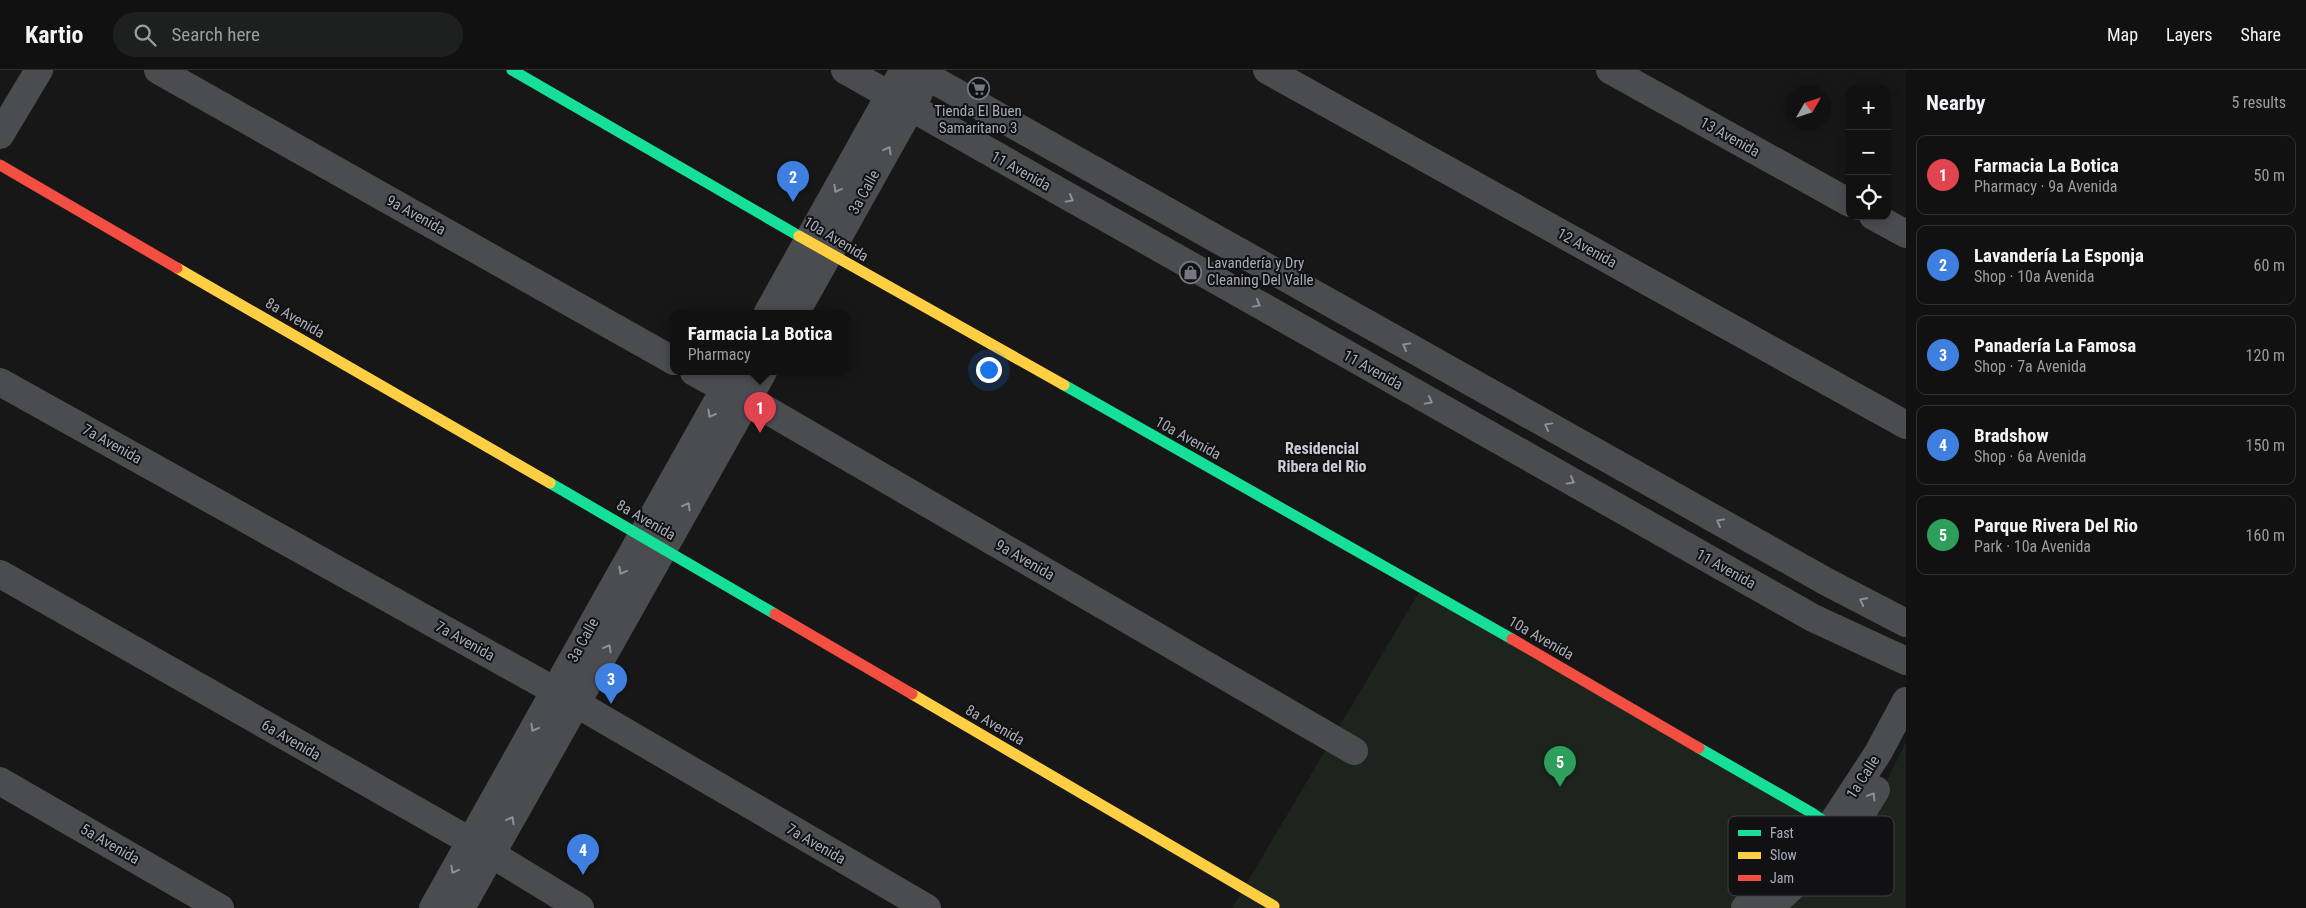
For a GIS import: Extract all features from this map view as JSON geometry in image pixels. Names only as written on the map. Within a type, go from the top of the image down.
[{"type":"street","points":[[0,135],[39,70]]},
{"type":"street","name":"9a Avenida","points":[[158,70],[670,359]]},
{"type":"street","name":"10a Avenida","points":[[512,70],[1422,587],[1813,816]]},
{"type":"street","name":"11 Avenida","points":[[845,70],[1813,618],[1906,661]]},
{"type":"street","name":"12 Avenida","points":[[1267,70],[1906,425]]},
{"type":"street","name":"13 Avenida","points":[[1610,70],[1846,201]]},
{"type":"street","points":[[920,72],[1827,582],[1906,623]]},
{"type":"street","name":"3a Calle","points":[[769,310],[819,246],[900,102],[920,72]]},
{"type":"street","name":"8a Avenida","points":[[0,165],[653,542],[1274,906]]},
{"type":"street","points":[[1880,220],[1906,234]]},
{"type":"street","name":"3a Calle","points":[[796,310],[819,246]]},
{"type":"street","name":"9a Avenida","points":[[702,375],[736,387],[1354,751]]},
{"type":"street","name":"3a Calle","points":[[432,908],[480,848],[653,542],[736,387],[758,375]]},
{"type":"street","name":"7a Avenida","points":[[0,382],[565,697],[926,908]]},
{"type":"street","name":"6a Avenida","points":[[0,574],[480,848],[580,908]]},
{"type":"street","name":"1a Calle","points":[[1846,816],[1906,701]]},
{"type":"street","name":"1a Calle","points":[[1850,816],[1906,739]]},
{"type":"street","name":"5a Avenida","points":[[0,781],[220,908]]},
{"type":"street","name":"3a Calle","points":[[461,908],[480,848]]},
{"type":"street","name":"1a Calle","points":[[1745,908],[1757,896]]},
{"type":"street","name":"1a Calle","points":[[1769,908],[1780,896]]},
{"type":"shaded area","points":[[1422,587],[1797,804],[1854,816],[1728,816],[1728,896],[1894,896],[1894,816],[1869,816],[1906,742],[1906,908],[1232,908]]},
{"type":"traffic: fast","points":[[512,70],[799,236]]},
{"type":"traffic: fast","points":[[1064,385],[1512,639]]},
{"type":"traffic: fast","points":[[550,483],[775,614]]},
{"type":"traffic: fast","points":[[1699,748],[1816,816]]},
{"type":"traffic: slow","points":[[799,236],[1064,385]]},
{"type":"traffic: slow","points":[[177,268],[550,483]]},
{"type":"traffic: slow","points":[[912,694],[1274,906]]},
{"type":"traffic: jam","points":[[0,165],[177,268]]},
{"type":"traffic: jam","points":[[775,614],[912,694]]},
{"type":"traffic: jam","points":[[1512,639],[1699,748]]},
{"type":"place","name":"Tienda El Buen Samaritano 3","points":[[978,88]]},
{"type":"place","name":"Lavandería La Esponja","points":[[793,202]]},
{"type":"place","name":"Lavandería y Dry Cleaning Del Valle","points":[[1191,272]]},
{"type":"place","name":"Farmacia La Botica","points":[[760,433]]},
{"type":"place","name":"Panadería La Famosa","points":[[611,704]]},
{"type":"place","name":"Parque Rivera Del Rio","points":[[1560,787]]},
{"type":"place","name":"Bradshow","points":[[583,875]]},
{"type":"district","name":"Residencial Ribera del Rio","points":[[1322,457]]}]
